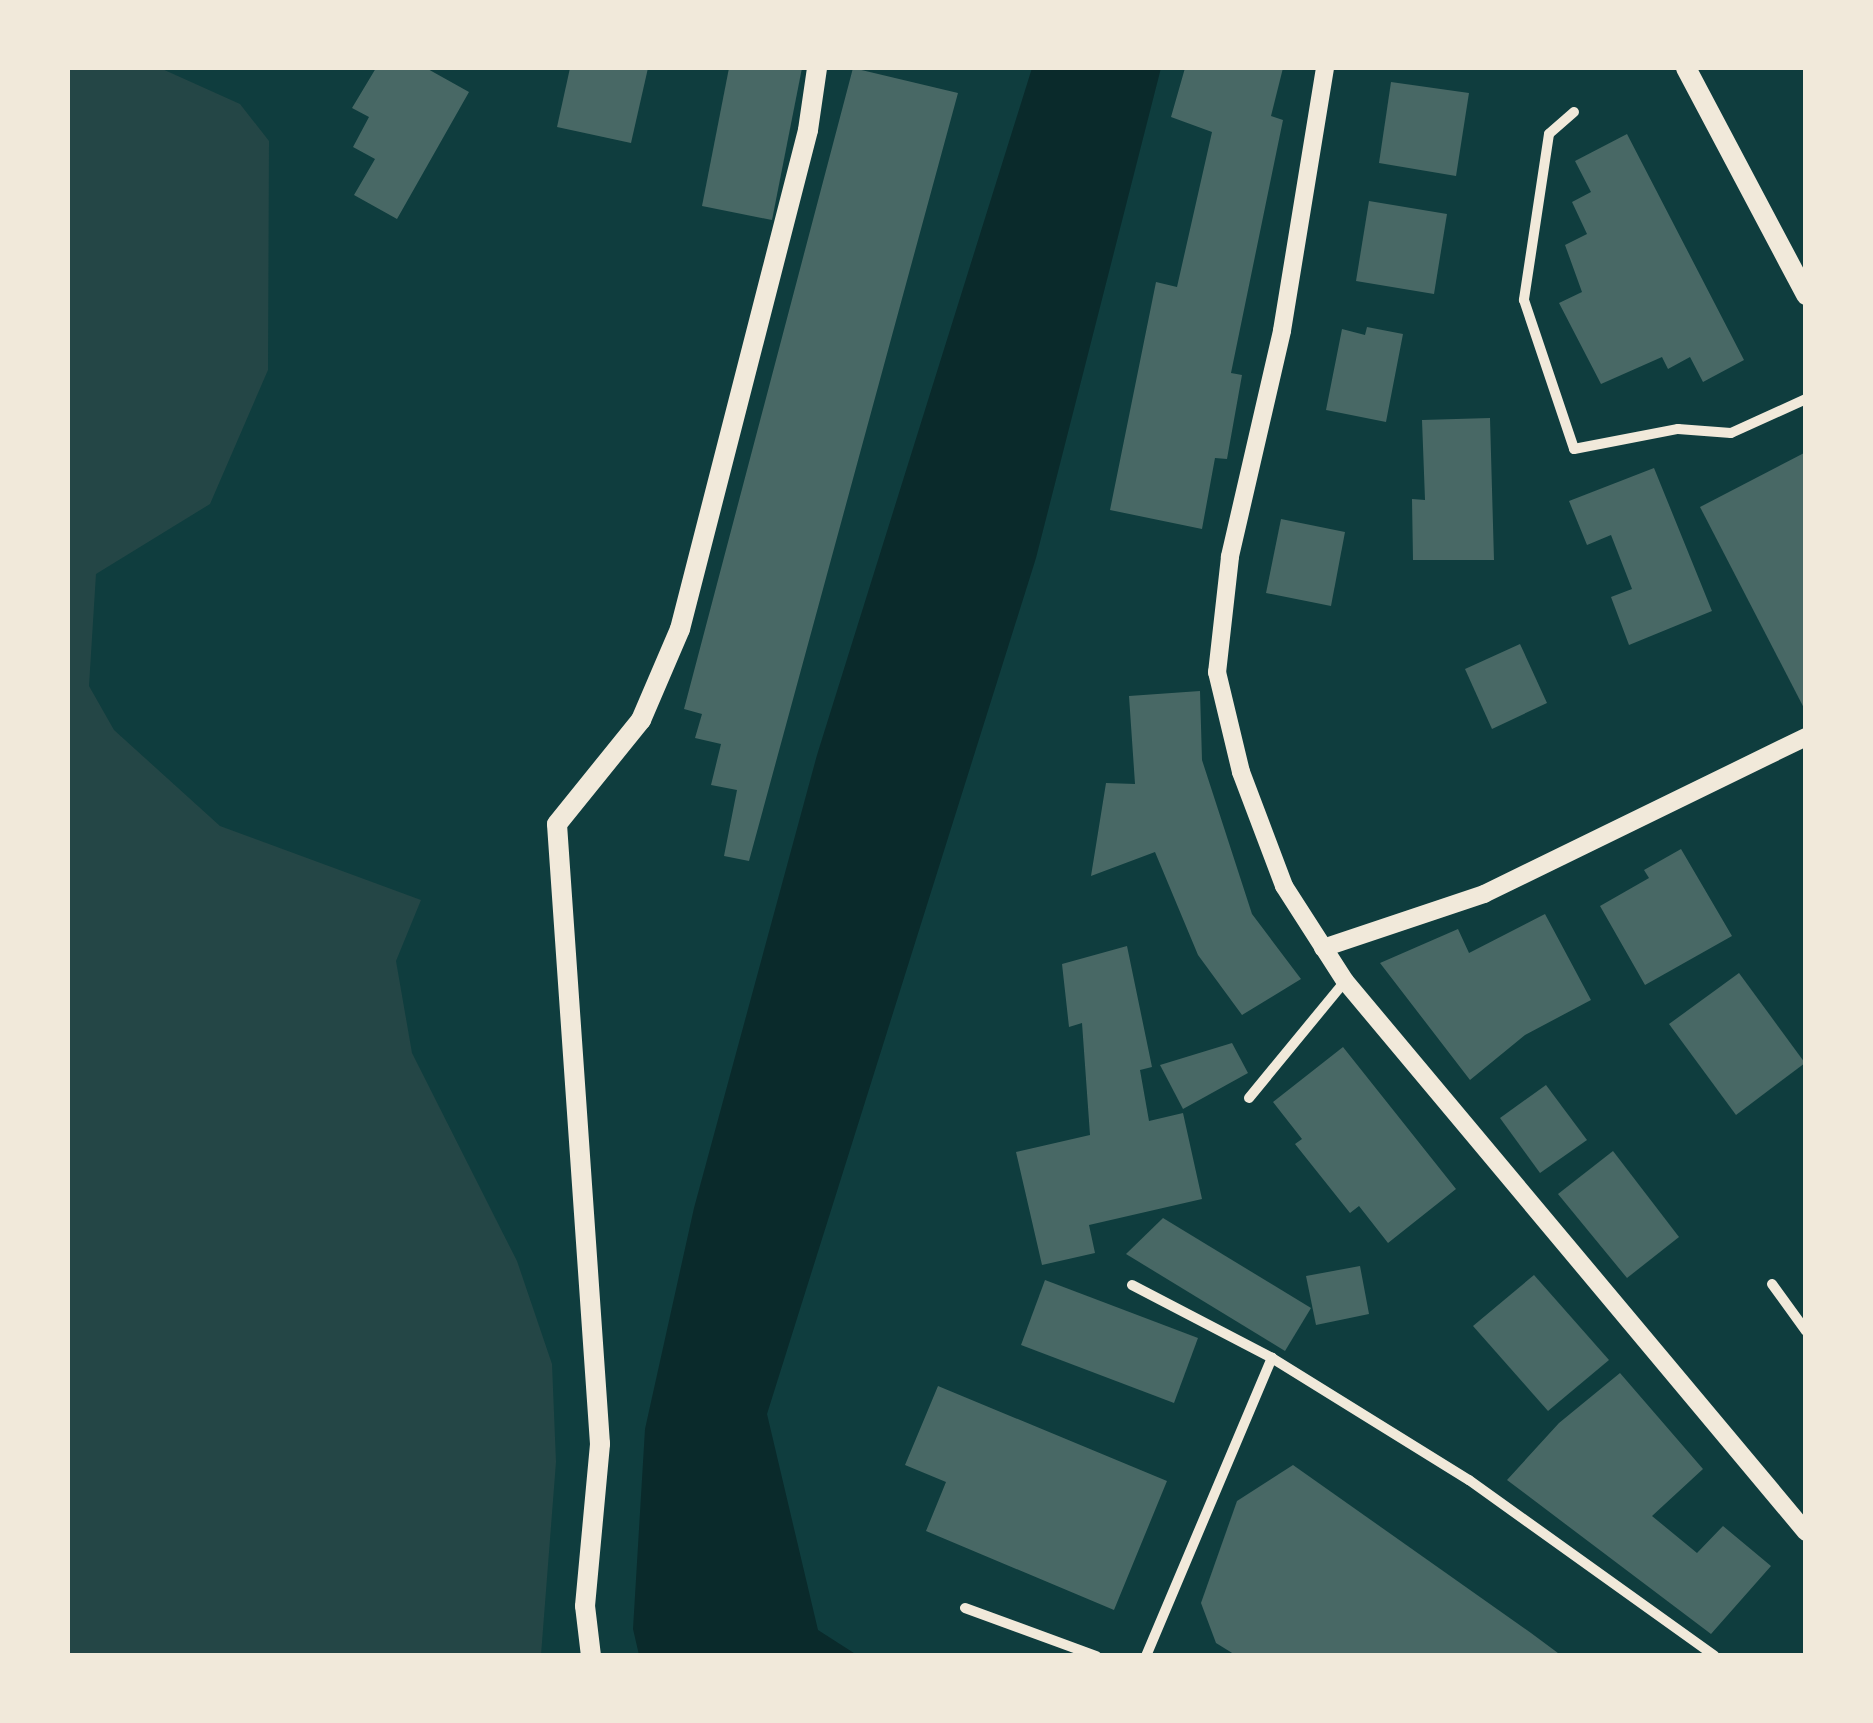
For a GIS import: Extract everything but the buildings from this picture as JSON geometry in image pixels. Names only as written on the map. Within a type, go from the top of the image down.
[{"type":"main road","points":[[591,1656],[585,1606],[600,1444],[557,824],[641,720],[680,628],[808,130],[818,68]]},
{"type":"main road","points":[[1686,68],[1806,295]]},
{"type":"street","points":[[1325,68],[1282,331],[1230,557],[1217,672],[1241,772],[1278,870],[1345,981],[1806,1532]]},
{"type":"street","points":[[1574,112],[1549,134],[1524,300],[1574,449],[1678,429],[1731,433],[1806,399]]},
{"type":"street","points":[[1323,948],[1484,894],[1806,737]]},
{"type":"street","points":[[1249,1098],[1345,981]]},
{"type":"street","points":[[1772,1284],[1806,1331]]},
{"type":"street","points":[[1132,1286],[1272,1358],[1469,1480],[1716,1656]]},
{"type":"street","points":[[1146,1656],[1272,1358]]},
{"type":"street","points":[[965,1608],[1096,1656]]},
{"type":"shaded area","points":[[68,68],[160,68],[240,104],[269,141],[268,370],[210,504],[96,574],[89,686],[114,730],[220,826],[421,900],[396,961],[412,1053],[517,1261],[552,1364],[556,1462],[541,1655],[68,1655]]},
{"type":"shaded area","points":[[1032,68],[1161,68],[1036,558],[767,1414],[818,1630],[857,1655],[639,1655],[633,1629],[645,1429],[694,1208],[817,755]]}]
